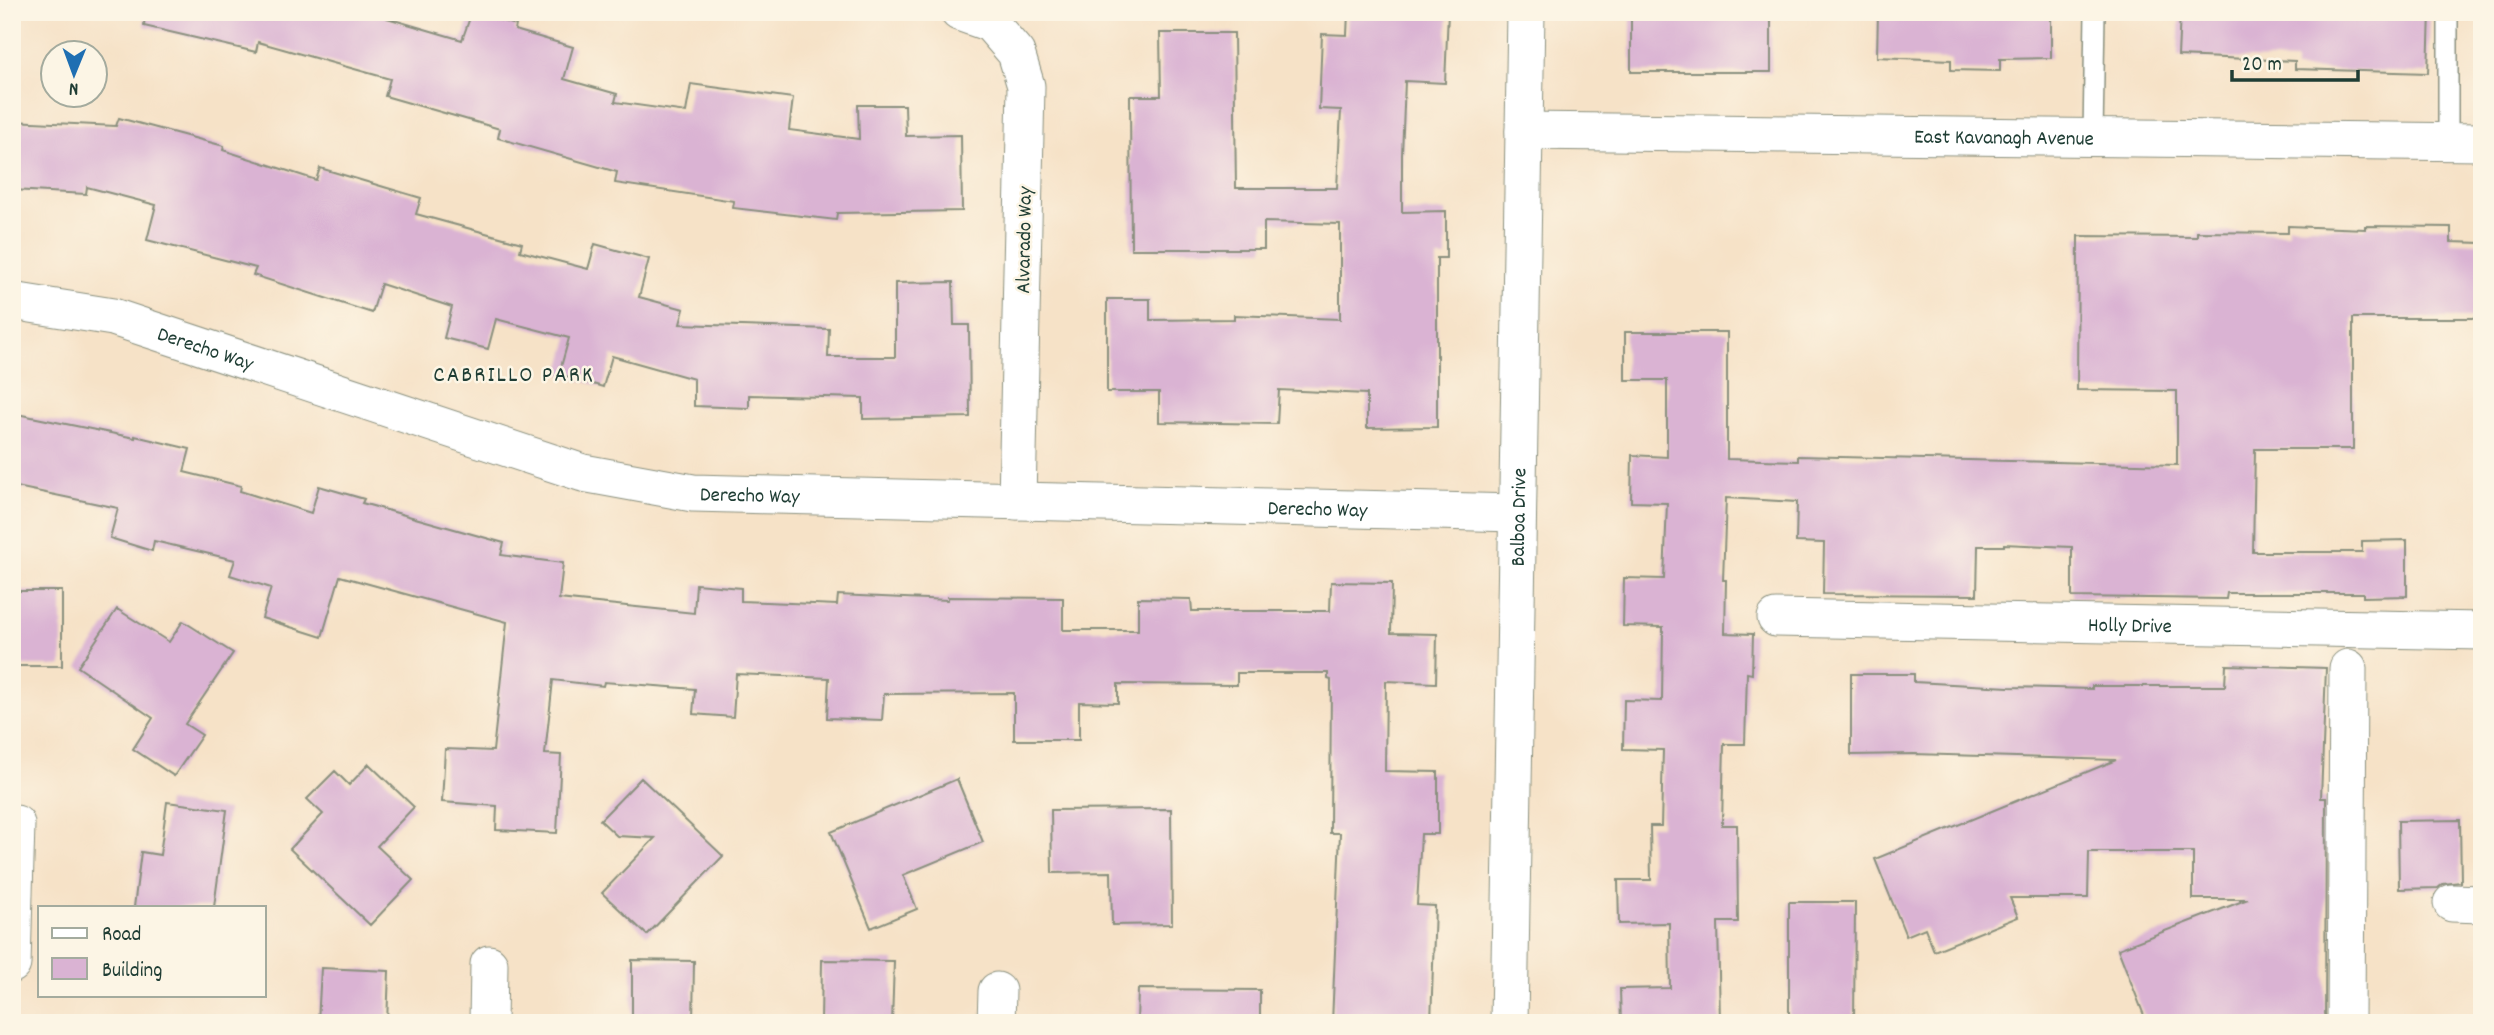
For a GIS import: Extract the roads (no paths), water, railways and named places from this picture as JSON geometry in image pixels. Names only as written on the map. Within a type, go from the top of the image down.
[{"type":"street","name":"Alvarado Way","points":[[959,12],[990,23],[1016,53],[1026,86],[1017,501]]},
{"type":"street","name":"Balboa Drive","points":[[1509,1023],[1526,12]]},
{"type":"street","name":"East Kavanagh Avenue","points":[[1524,131],[2465,142]]},
{"type":"street","name":"Derecho Way","points":[[12,301],[113,317],[583,473],[693,493],[1517,513]]},
{"type":"street","name":"Holly Drive","points":[[1776,618],[2482,631]]},
{"type":"street","points":[[2346,1023],[2348,668]]},
{"type":"street","points":[[12,964],[16,824]]},
{"type":"street","points":[[488,1023],[489,964]]},
{"type":"lane","points":[[2093,137],[2095,12]]},
{"type":"lane","points":[[2448,12],[2465,142]]},
{"type":"district","name":"CABRILLO PARK","points":[[514,373]]}]
